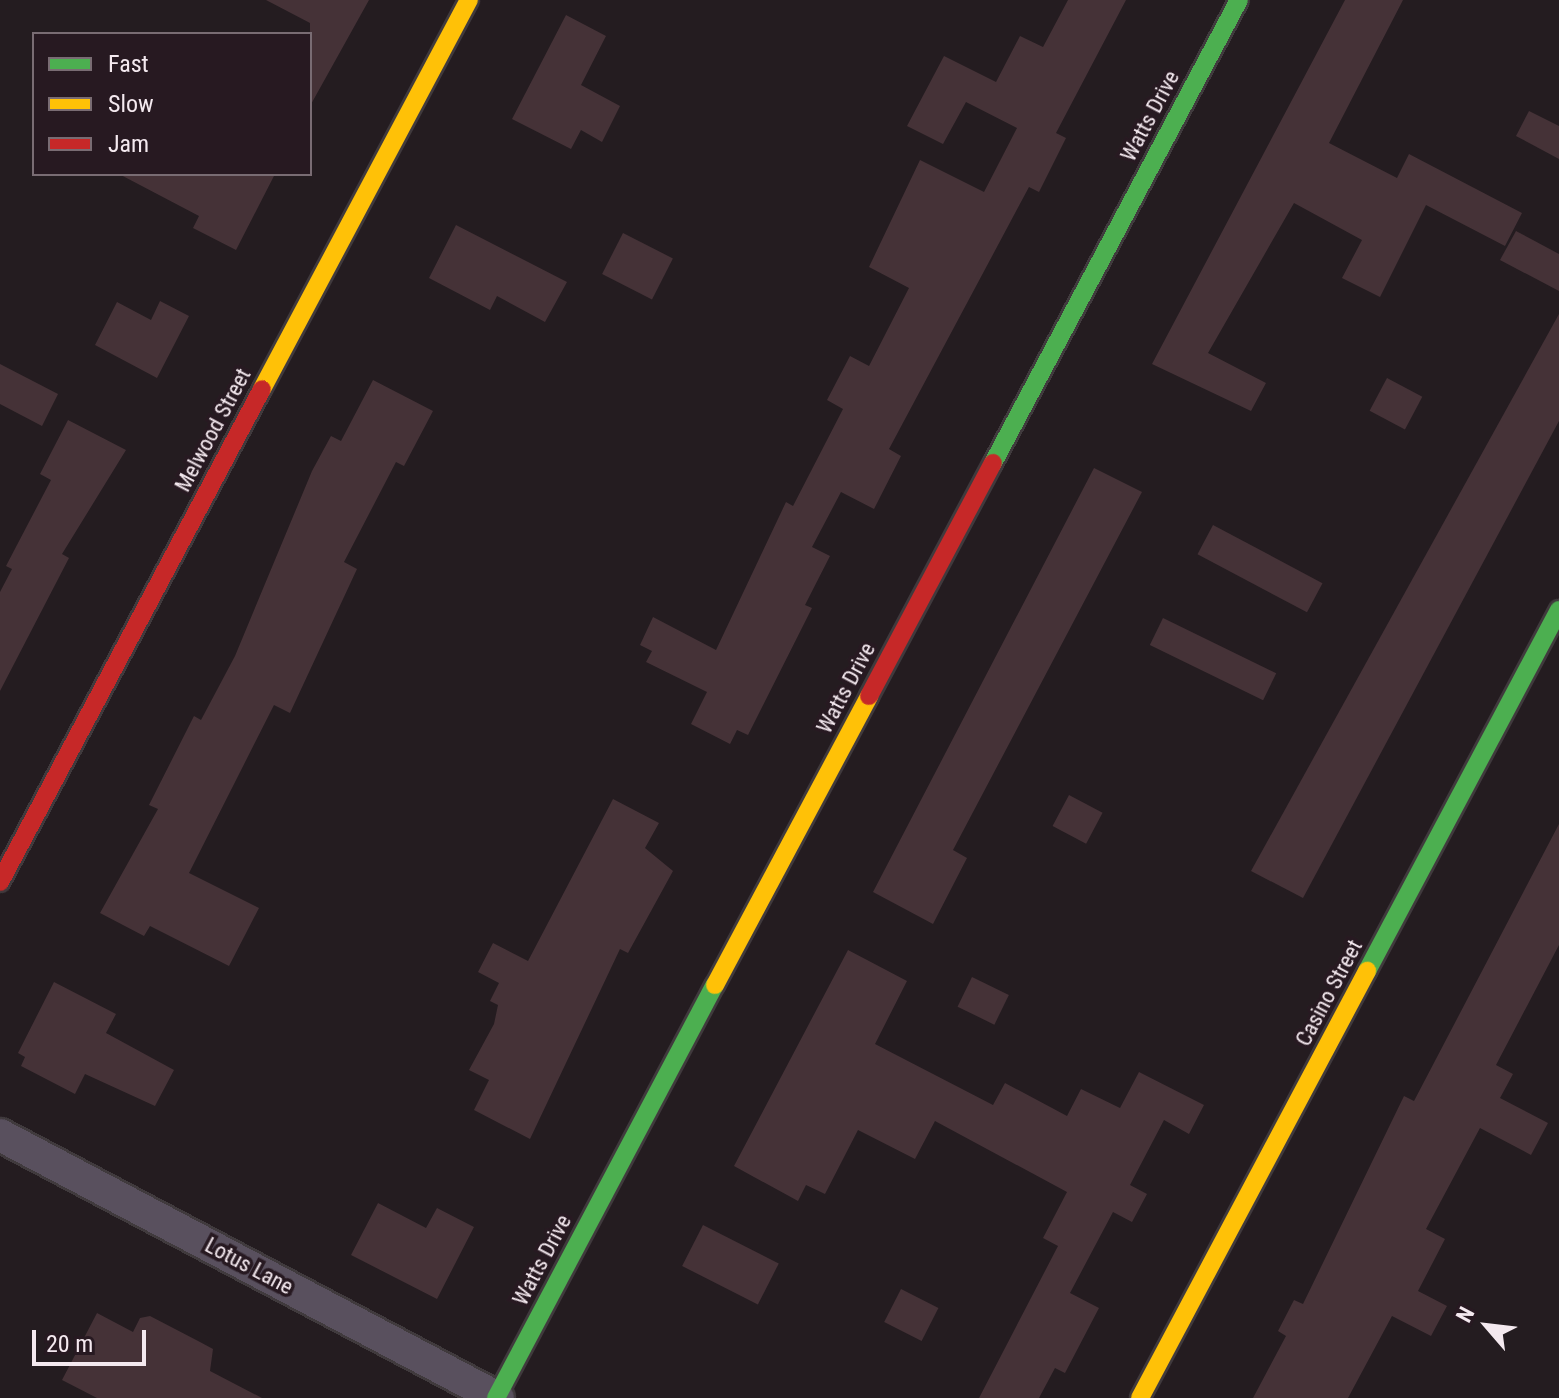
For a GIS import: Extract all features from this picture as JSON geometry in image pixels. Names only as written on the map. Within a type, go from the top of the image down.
[{"type":"street","name":"Melwood Street","points":[[0,882],[469,0]]},
{"type":"street","name":"Watts Drive","points":[[497,1398],[1239,0]]},
{"type":"street","name":"Casino Street","points":[[1140,1398],[1559,610]]},
{"type":"street","name":"Lotus Lane","points":[[0,1135],[497,1398]]},
{"type":"building","points":[[266,0],[369,0],[312,102],[312,32],[310,23]]},
{"type":"building","points":[[1068,0],[1126,0],[1056,133],[1066,138],[1039,192],[1029,187],[889,449],[901,456],[874,509],[841,492],[812,547],[830,556],[805,605],[812,608],[748,735],[737,730],[730,744],[691,724],[707,692],[646,662],[652,651],[640,645],[653,617],[716,650],[786,502],[793,506],[843,409],[827,400],[850,356],[869,366],[909,288],[869,267],[920,160],[984,192],[1017,128],[966,102],[943,144],[907,126],[944,56],[996,82],[1020,36],[1043,47]]},
{"type":"building","points":[[1345,0],[1403,0],[1329,143],[1397,178],[1409,154],[1522,213],[1505,246],[1426,205],[1380,297],[1342,278],[1362,240],[1294,203],[1208,353],[1266,383],[1251,411],[1152,364]]},
{"type":"building","points":[[566,15],[606,36],[581,85],[620,106],[602,142],[581,130],[571,149],[512,119]]},
{"type":"building","points":[[1529,111],[1559,126],[1559,159],[1516,136]]},
{"type":"building","points":[[123,176],[274,176],[236,250],[193,228],[199,216]]},
{"type":"building","points":[[456,225],[567,282],[545,322],[497,296],[490,310],[429,278]]},
{"type":"building","points":[[1516,231],[1559,254],[1559,291],[1500,260]]},
{"type":"building","points":[[623,233],[673,258],[652,299],[602,274]]},
{"type":"building","points":[[160,301],[189,316],[157,378],[95,345],[117,302],[151,320]]},
{"type":"building","points":[[1559,314],[1559,421],[1303,898],[1251,871]]},
{"type":"building","points":[[0,364],[58,394],[42,426],[0,404]]},
{"type":"building","points":[[1387,378],[1422,397],[1405,429],[1370,411]]},
{"type":"building","points":[[373,380],[433,411],[404,466],[396,462],[344,562],[357,569],[290,713],[274,705],[189,873],[259,908],[229,966],[150,926],[144,936],[100,913],[158,809],[149,805],[194,716],[201,720],[235,656],[312,471],[331,436],[341,441]]},
{"type":"building","points":[[68,420],[126,450],[62,554],[69,558],[0,691],[0,592],[12,569],[6,566],[51,480],[40,474]]},
{"type":"building","points":[[1094,468],[1142,492],[953,850],[967,858],[933,924],[873,892]]},
{"type":"building","points":[[1213,525],[1322,583],[1307,612],[1198,554]]},
{"type":"building","points":[[1163,618],[1276,673],[1263,700],[1150,645]]},
{"type":"building","points":[[1069,795],[1103,813],[1086,844],[1053,826]]},
{"type":"building","points":[[613,799],[659,823],[645,848],[673,871],[628,953],[620,949],[530,1139],[474,1110],[489,1080],[469,1070],[494,1024],[498,1005],[490,1001],[499,983],[478,972],[493,943],[528,961]]},
{"type":"building","points":[[1559,824],[1559,945],[1496,1065],[1513,1074],[1500,1098],[1548,1123],[1531,1155],[1480,1128],[1426,1229],[1445,1239],[1418,1291],[1447,1306],[1431,1336],[1392,1316],[1348,1398],[1253,1398],[1286,1336],[1278,1331],[1294,1300],[1303,1304],[1404,1096],[1414,1101]]},
{"type":"building","points":[[848,950],[907,981],[875,1044],[993,1105],[1005,1083],[1067,1116],[1081,1089],[1120,1108],[1139,1072],[1204,1105],[1189,1134],[1164,1120],[1130,1185],[1147,1194],[1132,1222],[1113,1212],[1070,1293],[1099,1308],[1065,1373],[1055,1368],[1039,1398],[979,1398],[1058,1246],[1043,1238],[1067,1192],[935,1121],[915,1159],[858,1130],[825,1194],[806,1185],[798,1201],[734,1166]]},
{"type":"building","points":[[972,977],[1009,995],[994,1025],[958,1007]]},
{"type":"building","points":[[54,982],[116,1014],[106,1033],[174,1070],[155,1106],[85,1074],[75,1094],[21,1066],[25,1057],[18,1053]]},
{"type":"building","points":[[378,1203],[426,1228],[437,1208],[474,1227],[437,1299],[351,1255]]},
{"type":"building","points":[[703,1225],[779,1264],[758,1305],[682,1266]]},
{"type":"building","points":[[901,1289],[938,1308],[922,1341],[884,1322]]},
{"type":"building","points":[[97,1313],[133,1332],[140,1318],[150,1316],[213,1349],[210,1371],[262,1398],[97,1398],[62,1380]]},
{"type":"traffic: fast","points":[[993,463],[1239,0]]},
{"type":"traffic: fast","points":[[1367,971],[1559,610]]},
{"type":"traffic: fast","points":[[496,1398],[715,985]]},
{"type":"traffic: slow","points":[[262,389],[469,0]]},
{"type":"traffic: slow","points":[[715,985],[869,696]]},
{"type":"traffic: slow","points":[[1140,1398],[1367,971]]},
{"type":"traffic: jam","points":[[0,882],[262,389]]},
{"type":"traffic: jam","points":[[869,696],[993,463]]}]
